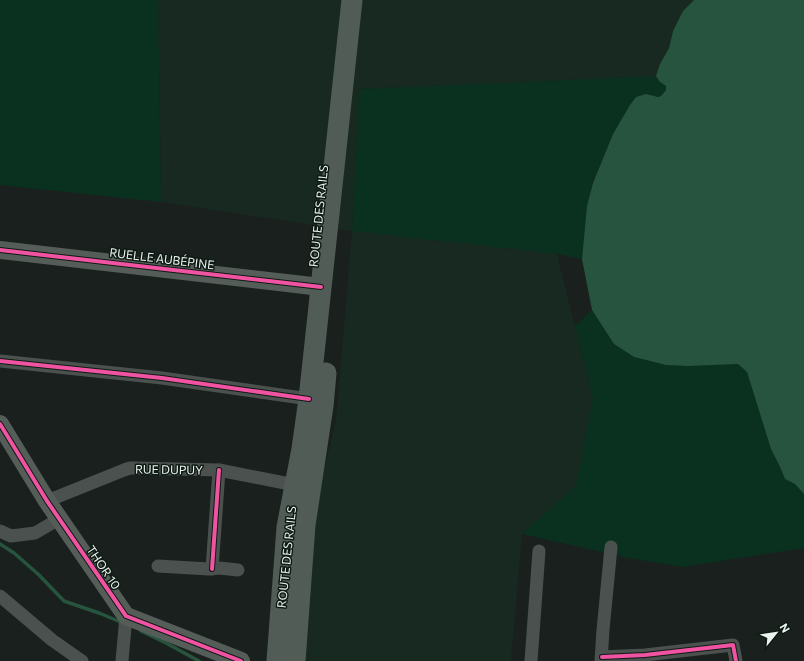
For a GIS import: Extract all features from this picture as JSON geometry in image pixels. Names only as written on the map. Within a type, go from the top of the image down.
[{"type":"main road","name":"ROUTE DES RAILS","points":[[277,661],[287,527],[302,449],[309,399],[352,0]]},
{"type":"main road","name":"ROUTE DES RAILS","points":[[295,661],[305,525],[323,406],[354,95],[366,0]]},
{"type":"street","name":"RUELLE AUBÉPINE","points":[[0,250],[321,286]]},
{"type":"street","points":[[0,361],[162,378],[309,399]]},
{"type":"street","name":"THOR 10","points":[[0,424],[59,519],[126,616]]},
{"type":"street","name":"RUE DUPUY","points":[[47,500],[130,468],[219,470],[295,486]]},
{"type":"street","points":[[212,568],[219,470]]},
{"type":"street","points":[[0,531],[11,536],[35,533],[59,519]]},
{"type":"street","points":[[611,547],[601,659],[733,645],[736,661]]},
{"type":"street","points":[[531,661],[539,550]]},
{"type":"street","points":[[158,566],[238,570]]},
{"type":"street","points":[[0,596],[52,640],[82,661]]},
{"type":"street","points":[[122,661],[126,616],[241,661]]},
{"type":"shaded area","points":[[0,0],[158,0],[161,202],[0,185]]},
{"type":"shaded area","points":[[158,0],[694,0],[683,11],[673,31],[669,48],[660,64],[656,76],[359,89],[352,231],[161,202]]},
{"type":"shaded area","points":[[694,0],[804,0],[804,494],[795,484],[785,479],[771,449],[747,372],[738,364],[688,366],[666,365],[634,357],[614,344],[592,310],[582,259],[587,206],[593,183],[613,134],[636,97],[646,94],[658,97],[661,96],[666,90],[666,86],[660,82],[656,76],[660,64],[669,48],[673,31],[683,11]]},
{"type":"shaded area","points":[[656,76],[660,82],[666,86],[666,90],[661,96],[658,97],[646,94],[636,97],[613,134],[593,182],[587,206],[582,259],[557,254],[352,231],[359,89]]},
{"type":"shaded area","points":[[352,231],[557,254],[593,399],[576,485],[522,534],[511,661],[296,661],[318,495],[336,421]]},
{"type":"shaded area","points":[[592,310],[614,344],[634,357],[666,365],[688,366],[738,364],[747,372],[771,449],[785,479],[795,484],[804,494],[804,548],[682,567],[628,558],[522,534],[576,485],[593,399],[575,326]]},
{"type":"waterway","points":[[0,544],[14,553],[38,574],[64,601],[123,623]]},
{"type":"waterway","points":[[141,631],[199,661]]},
{"type":"cycle path","points":[[0,250],[321,287]]},
{"type":"cycle path","points":[[0,361],[162,378],[309,399]]},
{"type":"cycle path","points":[[0,424],[47,501],[126,616],[241,661]]},
{"type":"cycle path","points":[[212,569],[219,470]]},
{"type":"cycle path","points":[[602,657],[645,655],[733,645],[736,661]]}]
